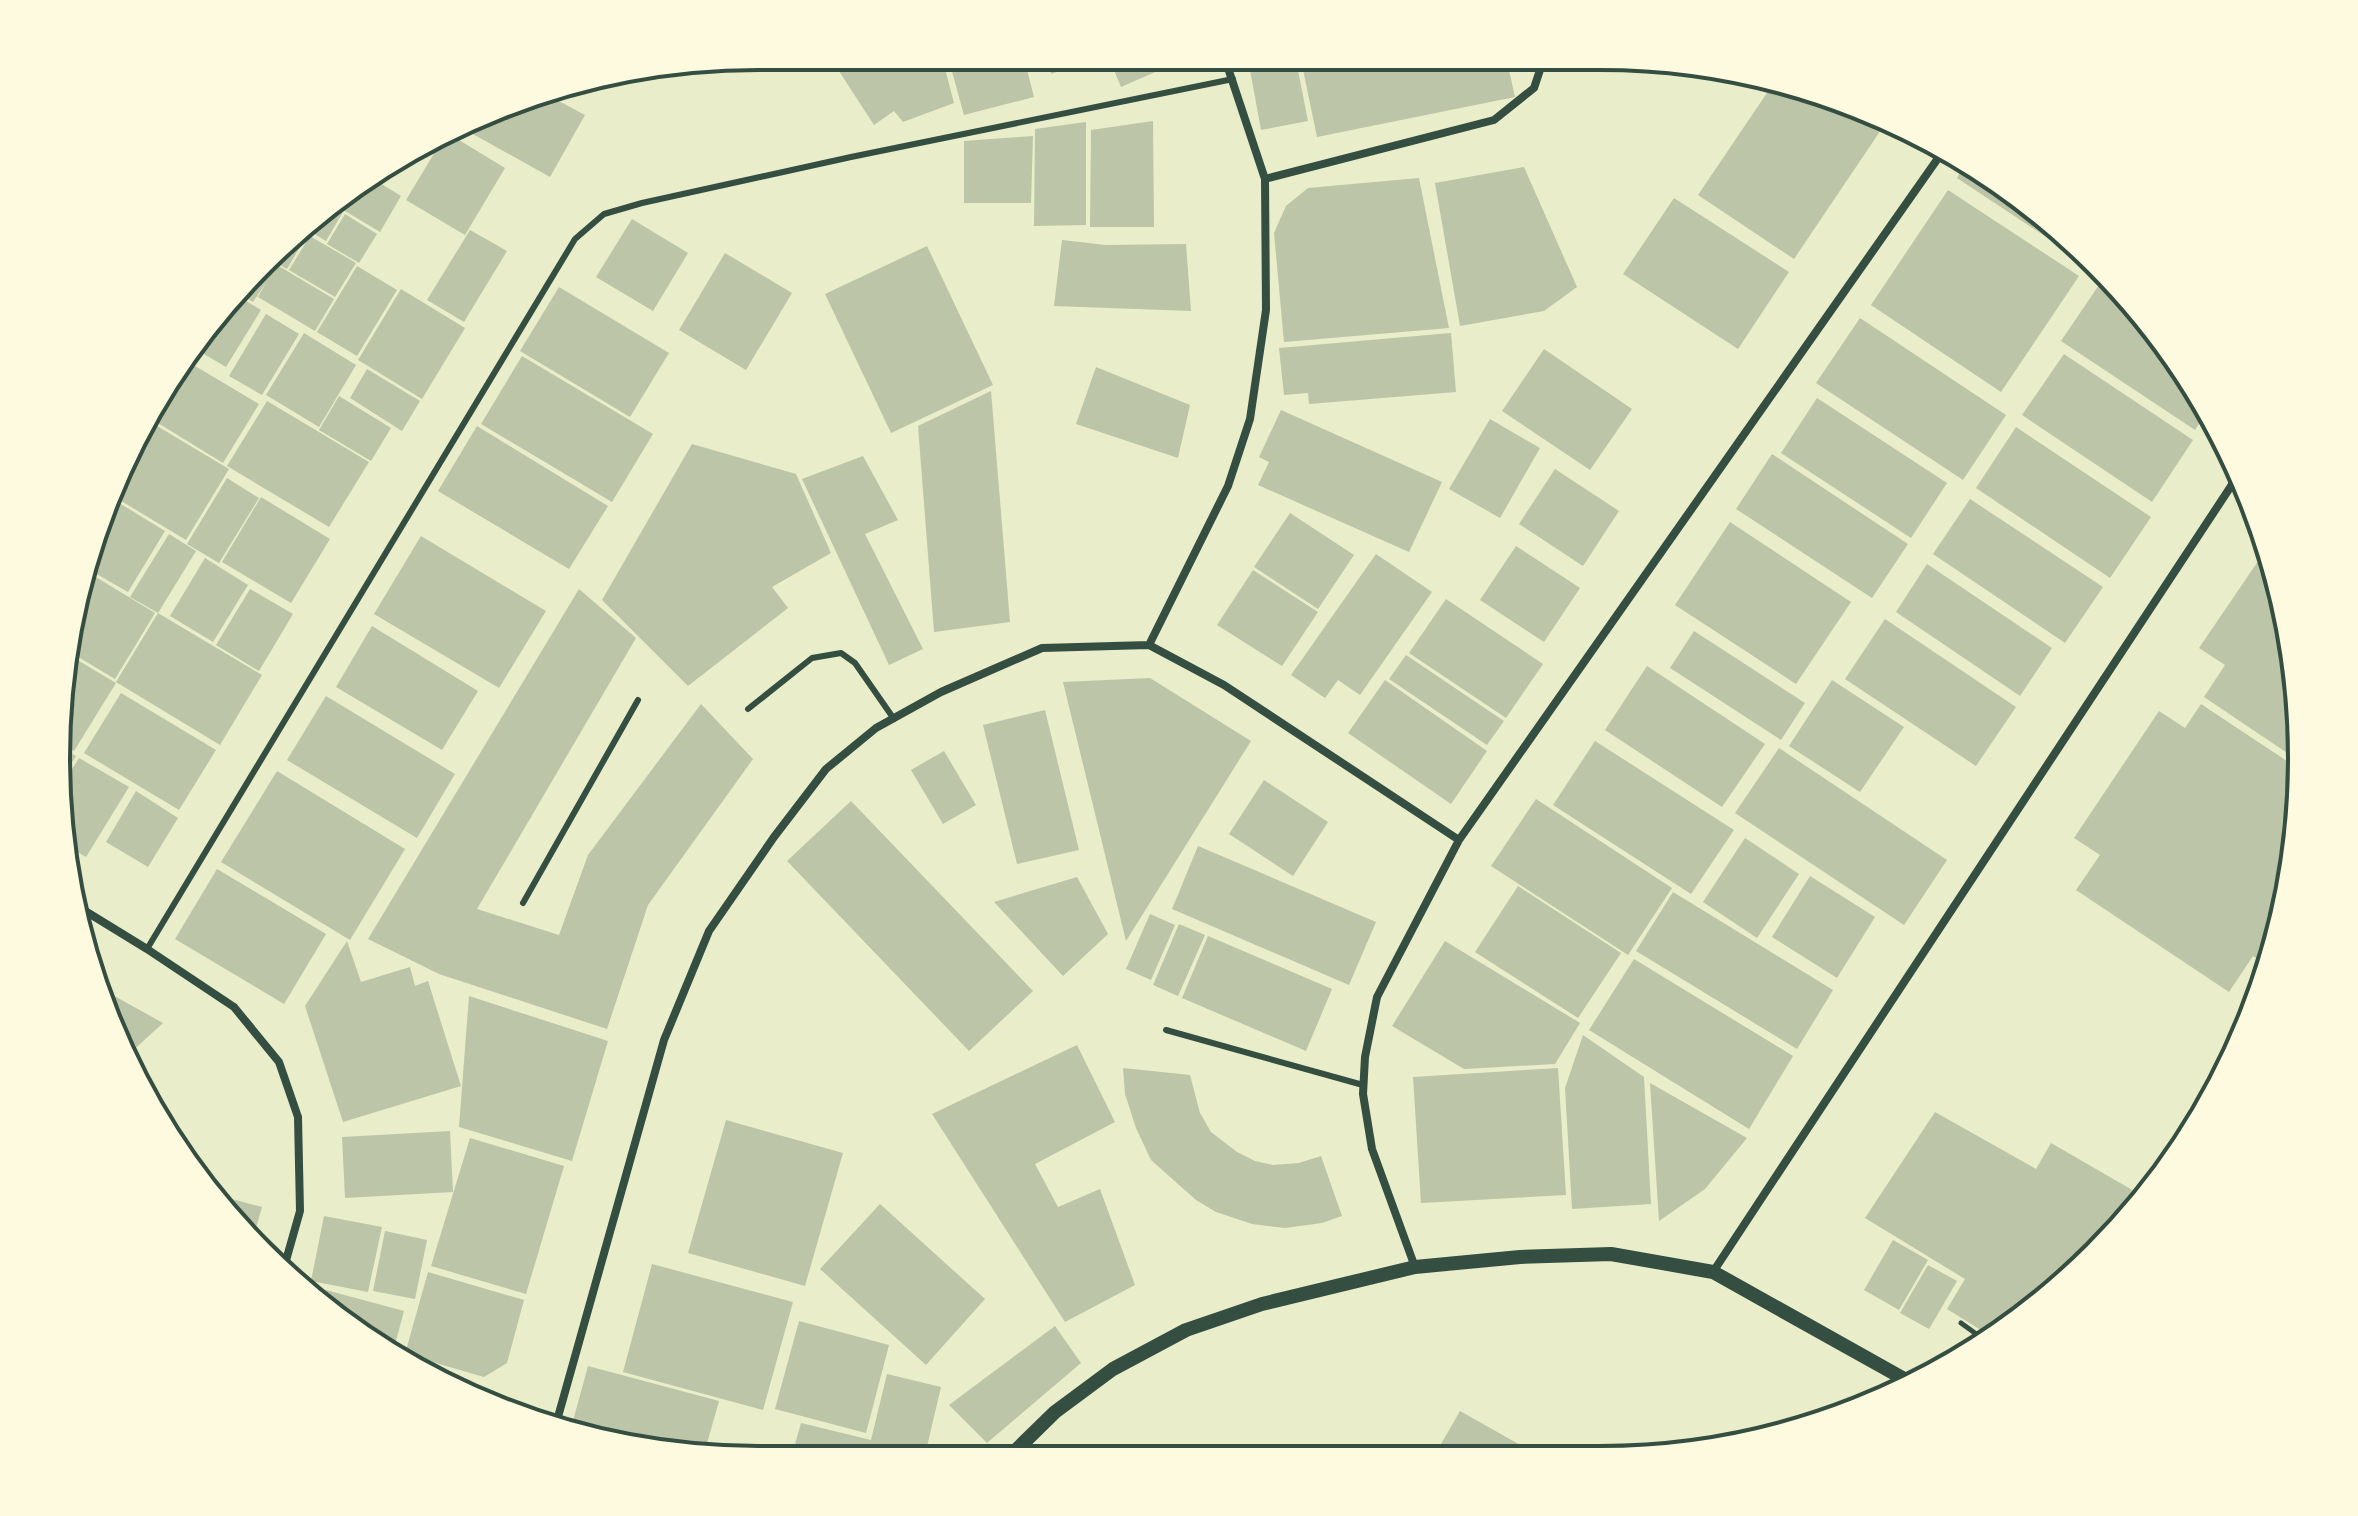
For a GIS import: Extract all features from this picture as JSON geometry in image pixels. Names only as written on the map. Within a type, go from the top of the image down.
[{"type":"street","points":[[1149,645],[1228,486],[1250,419],[1266,310],[1265,179],[1229,70]]},
{"type":"street","points":[[1265,179],[1494,120],[1534,88],[1540,70]]},
{"type":"street","points":[[1415,1267],[1372,1149],[1363,1085],[1365,1057],[1377,997],[1459,840],[1938,159]]},
{"type":"street","points":[[1713,1272],[2232,485]]},
{"type":"street","points":[[558,1416],[664,1040],[709,931],[826,769],[876,728],[941,692],[1042,648],[1149,645],[1224,685],[1459,840]]},
{"type":"street","points":[[88,913],[234,1007],[279,1062],[298,1117],[300,1211],[287,1258]]},
{"type":"street","points":[[1020,1446],[1055,1412],[1113,1369],[1186,1330],[1262,1304],[1415,1267],[1520,1257],[1611,1254],[1713,1272],[1900,1377]]},
{"type":"lane","points":[[147,949],[575,239],[600,217],[642,203],[851,157],[1233,79]]},
{"type":"lane","points":[[748,709],[812,658],[841,653],[855,663],[894,719]]},
{"type":"lane","points":[[523,903],[638,700]]},
{"type":"lane","points":[[1166,1030],[1363,1085]]},
{"type":"path","points":[[1961,1323],[1976,1334]]},
{"type":"building","points":[[838,70],[945,70],[954,103],[903,122],[894,111],[874,125]]},
{"type":"building","points":[[952,70],[1027,70],[1034,97],[964,115]]},
{"type":"building","points":[[1114,70],[1160,70],[1121,87]]},
{"type":"building","points":[[1250,70],[1298,70],[1308,121],[1261,130]]},
{"type":"building","points":[[1303,70],[1509,70],[1515,97],[1317,137]]},
{"type":"building","points":[[1768,91],[1881,130],[1794,259],[1698,195]]},
{"type":"building","points":[[558,100],[585,115],[550,177],[471,133]]},
{"type":"building","points":[[1153,121],[1154,227],[1090,227],[1091,130]]},
{"type":"building","points":[[1086,122],[1086,225],[1034,226],[1035,129]]},
{"type":"building","points":[[1033,136],[1031,203],[964,203],[964,141]]},
{"type":"building","points":[[458,139],[505,168],[465,235],[406,200],[436,151]]},
{"type":"building","points":[[1524,167],[1577,287],[1544,311],[1460,326],[1435,183]]},
{"type":"building","points":[[1960,172],[1982,186],[2058,245],[1957,178]]},
{"type":"building","points":[[1419,178],[1449,328],[1284,342],[1274,233],[1286,206],[1308,188]]},
{"type":"building","points":[[380,183],[401,196],[380,232],[343,210]]},
{"type":"building","points":[[1948,190],[2079,276],[2001,392],[1871,305]]},
{"type":"building","points":[[1674,198],[1789,272],[1738,349],[1623,274]]},
{"type":"building","points":[[341,211],[343,212],[326,241],[313,233]]},
{"type":"building","points":[[345,214],[377,234],[359,263],[327,244]]},
{"type":"building","points":[[632,219],[688,253],[653,311],[596,277]]},
{"type":"building","points":[[470,230],[507,251],[464,322],[427,300]]},
{"type":"building","points":[[310,236],[356,263],[335,297],[289,270]]},
{"type":"building","points":[[1062,240],[1106,245],[1186,244],[1191,311],[1054,306]]},
{"type":"building","points":[[303,242],[287,269],[280,265]]},
{"type":"building","points":[[927,246],[993,385],[891,433],[825,294]]},
{"type":"building","points":[[725,253],[792,293],[746,370],[679,330]]},
{"type":"building","points":[[278,266],[334,299],[315,331],[258,297],[267,281],[253,302],[247,298]]},
{"type":"building","points":[[357,266],[397,290],[357,356],[317,332]]},
{"type":"building","points":[[2099,285],[2146,339],[2200,422],[2195,430],[2061,341]]},
{"type":"building","points":[[559,287],[669,353],[630,417],[520,351]]},
{"type":"building","points":[[401,289],[465,328],[422,399],[358,360]]},
{"type":"building","points":[[245,300],[261,310],[226,367],[202,353]]},
{"type":"building","points":[[266,314],[299,334],[262,395],[229,376]]},
{"type":"building","points":[[1860,318],[2006,415],[1963,480],[1816,383]]},
{"type":"building","points":[[304,333],[356,365],[319,427],[266,395]]},
{"type":"building","points":[[1451,333],[1456,392],[1309,404],[1308,393],[1284,395],[1279,348]]},
{"type":"building","points":[[1544,349],[1632,409],[1590,470],[1502,411]]},
{"type":"building","points":[[2064,354],[2193,440],[2152,502],[2022,415]]},
{"type":"building","points":[[522,356],[653,434],[612,502],[481,424]]},
{"type":"building","points":[[194,365],[259,404],[223,463],[157,423]]},
{"type":"building","points":[[1096,367],[1190,405],[1178,458],[1076,424]]},
{"type":"building","points":[[367,369],[420,401],[402,431],[350,398]]},
{"type":"building","points":[[991,391],[1010,622],[934,632],[918,426]]},
{"type":"building","points":[[339,396],[391,428],[371,461],[319,430]]},
{"type":"building","points":[[1817,398],[1947,483],[1911,538],[1781,453]]},
{"type":"building","points":[[267,401],[369,462],[329,527],[227,466]]},
{"type":"building","points":[[1281,410],[1442,482],[1409,552],[1258,485],[1269,462],[1259,457]]},
{"type":"building","points":[[1490,419],[1540,448],[1500,518],[1449,489]]},
{"type":"building","points":[[156,425],[229,469],[186,540],[120,500]]},
{"type":"building","points":[[477,426],[608,506],[569,569],[438,491]]},
{"type":"building","points":[[2016,427],[2151,517],[2110,578],[1976,488]]},
{"type":"building","points":[[692,444],[796,474],[831,553],[772,587],[788,608],[688,686],[602,600]]},
{"type":"building","points":[[1772,454],[1908,544],[1872,598],[1736,509]]},
{"type":"building","points":[[863,456],[898,520],[865,534],[923,649],[889,665],[802,479]]},
{"type":"building","points":[[1555,469],[1619,511],[1583,566],[1519,524]]},
{"type":"building","points":[[227,478],[259,498],[219,563],[187,544]]},
{"type":"building","points":[[261,497],[330,539],[291,603],[222,562]]},
{"type":"building","points":[[1970,499],[2103,587],[2065,643],[1933,554]]},
{"type":"building","points":[[119,503],[165,531],[128,592],[95,573]]},
{"type":"building","points":[[1290,513],[1354,555],[1318,609],[1254,567]]},
{"type":"building","points":[[1730,522],[1851,602],[1796,684],[1675,605]]},
{"type":"building","points":[[169,534],[196,551],[158,613],[130,597]]},
{"type":"building","points":[[421,536],[546,611],[499,688],[374,614]]},
{"type":"building","points":[[1516,546],[1580,588],[1544,642],[1480,600]]},
{"type":"building","points":[[1376,554],[1432,592],[1360,695],[1338,680],[1325,698],[1291,675]]},
{"type":"building","points":[[205,558],[248,585],[213,642],[170,616]]},
{"type":"building","points":[[2259,560],[2275,624],[2282,668],[2288,754],[2204,697],[2225,665],[2199,648]]},
{"type":"building","points":[[1927,564],[2052,648],[2020,696],[1896,612]]},
{"type":"building","points":[[1253,570],[1318,612],[1282,666],[1217,625]]},
{"type":"building","points":[[94,576],[155,613],[115,679],[78,657]]},
{"type":"building","points":[[250,589],[293,614],[259,671],[216,645]]},
{"type":"building","points":[[579,589],[636,638],[477,909],[559,935],[588,855],[701,704],[753,759],[648,905],[607,1029],[439,974],[368,939]]},
{"type":"building","points":[[1446,599],[1543,664],[1506,718],[1409,653]]},
{"type":"building","points":[[158,613],[262,675],[220,745],[116,682]]},
{"type":"building","points":[[1885,619],[2016,707],[1976,766],[1845,679]]},
{"type":"building","points":[[372,626],[478,691],[442,750],[336,687]]},
{"type":"building","points":[[1694,631],[1805,703],[1781,740],[1670,668]]},
{"type":"building","points":[[1406,655],[1504,721],[1487,745],[1389,679]]},
{"type":"building","points":[[77,660],[116,683],[74,751],[70,749],[71,713]]},
{"type":"building","points":[[1647,666],[1765,744],[1722,807],[1605,730]]},
{"type":"building","points":[[1150,678],[1251,741],[1126,941],[1063,682]]},
{"type":"building","points":[[1385,680],[1487,751],[1451,804],[1348,733]]},
{"type":"building","points":[[1832,680],[1904,727],[1860,792],[1789,746]]},
{"type":"building","points":[[121,693],[216,750],[179,810],[84,753]]},
{"type":"building","points":[[326,696],[455,774],[417,838],[287,760]]},
{"type":"building","points":[[2201,704],[2288,762],[2282,848],[2265,936],[2257,959],[2253,956],[2229,992],[2076,890],[2100,855],[2074,838],[2159,711],[2185,728]]},
{"type":"building","points":[[1045,710],[1079,850],[1017,864],[983,725]]},
{"type":"building","points":[[1595,741],[1734,830],[1691,894],[1553,805]]},
{"type":"building","points":[[1779,748],[1947,860],[1904,925],[1735,813]]},
{"type":"building","points":[[944,751],[976,805],[943,824],[911,770]]},
{"type":"building","points":[[79,758],[129,787],[86,857],[77,851],[70,772]]},
{"type":"building","points":[[277,771],[405,849],[350,940],[221,862]]},
{"type":"building","points":[[1264,780],[1328,822],[1293,876],[1229,834]]},
{"type":"building","points":[[136,791],[178,818],[148,867],[106,842]]},
{"type":"building","points":[[1536,799],[1672,888],[1628,955],[1491,866]]},
{"type":"building","points":[[851,801],[1033,991],[969,1051],[787,861]]},
{"type":"building","points":[[1745,838],[1799,874],[1757,938],[1703,902]]},
{"type":"building","points":[[1198,846],[1376,922],[1349,985],[1172,909]]},
{"type":"building","points":[[217,869],[326,934],[284,1004],[175,939]]},
{"type":"building","points":[[1810,876],[1875,917],[1837,978],[1772,937]]},
{"type":"building","points":[[1077,877],[1108,934],[1063,976],[994,902]]},
{"type":"building","points":[[1518,886],[1621,953],[1578,1018],[1475,952]]},
{"type":"building","points":[[1673,892],[1833,990],[1797,1049],[1636,951]]},
{"type":"building","points":[[1150,914],[1175,925],[1151,980],[1126,969]]},
{"type":"building","points":[[1179,924],[1205,935],[1178,996],[1153,985]]},
{"type":"building","points":[[1208,936],[1332,989],[1306,1051],[1182,998]]},
{"type":"building","points":[[347,941],[361,982],[410,967],[415,986],[428,981],[461,1086],[343,1122],[305,1006]]},
{"type":"building","points":[[1445,941],[1580,1023],[1555,1064],[1464,1069],[1392,1026]]},
{"type":"building","points":[[1634,959],[1793,1056],[1749,1129],[1589,1030]]},
{"type":"building","points":[[113,995],[163,1023],[135,1049]]},
{"type":"building","points":[[469,996],[608,1041],[572,1161],[459,1127]]},
{"type":"building","points":[[1583,1035],[1644,1077],[1651,1204],[1572,1209],[1565,1088]]},
{"type":"building","points":[[1077,1045],[1115,1122],[1035,1164],[1058,1207],[1100,1189],[1135,1285],[1065,1322],[932,1114]]},
{"type":"building","points":[[1123,1068],[1190,1075],[1200,1113],[1211,1132],[1255,1161],[1273,1165],[1299,1163],[1321,1156],[1342,1216],[1322,1223],[1285,1228],[1252,1224],[1216,1212],[1196,1200],[1151,1160],[1125,1094]]},
{"type":"building","points":[[1558,1068],[1566,1195],[1421,1203],[1413,1077]]},
{"type":"building","points":[[1650,1083],[1747,1138],[1705,1189],[1659,1221]]},
{"type":"building","points":[[1935,1112],[2036,1169],[2051,1143],[2134,1191],[2054,1275],[1981,1330],[1947,1309],[1965,1279],[1865,1218]]},
{"type":"building","points":[[726,1120],[843,1153],[805,1286],[688,1253]]},
{"type":"building","points":[[450,1131],[453,1192],[345,1198],[342,1137]]},
{"type":"building","points":[[470,1138],[564,1166],[526,1294],[431,1266]]},
{"type":"building","points":[[230,1198],[262,1207],[256,1228]]},
{"type":"building","points":[[880,1204],[985,1299],[926,1365],[820,1269]]},
{"type":"building","points":[[324,1216],[382,1227],[368,1292],[311,1281]]},
{"type":"building","points":[[385,1231],[427,1240],[415,1299],[373,1291]]},
{"type":"building","points":[[1893,1240],[1928,1260],[1899,1310],[1864,1290]]},
{"type":"building","points":[[652,1264],[793,1302],[763,1410],[623,1372]]},
{"type":"building","points":[[1928,1265],[1957,1281],[1929,1329],[1900,1313]]},
{"type":"building","points":[[428,1272],[524,1300],[507,1363],[484,1377],[425,1360],[406,1349]]},
{"type":"building","points":[[320,1288],[404,1311],[396,1342]]},
{"type":"building","points":[[799,1321],[889,1345],[866,1433],[775,1409]]},
{"type":"building","points":[[1055,1326],[1081,1363],[987,1443],[949,1405]]},
{"type":"building","points":[[588,1366],[719,1401],[707,1444],[624,1433],[573,1421]]},
{"type":"building","points":[[887,1374],[941,1387],[927,1446],[795,1446],[801,1423],[871,1440]]},
{"type":"building","points":[[1460,1411],[1522,1446],[1440,1446]]}]
